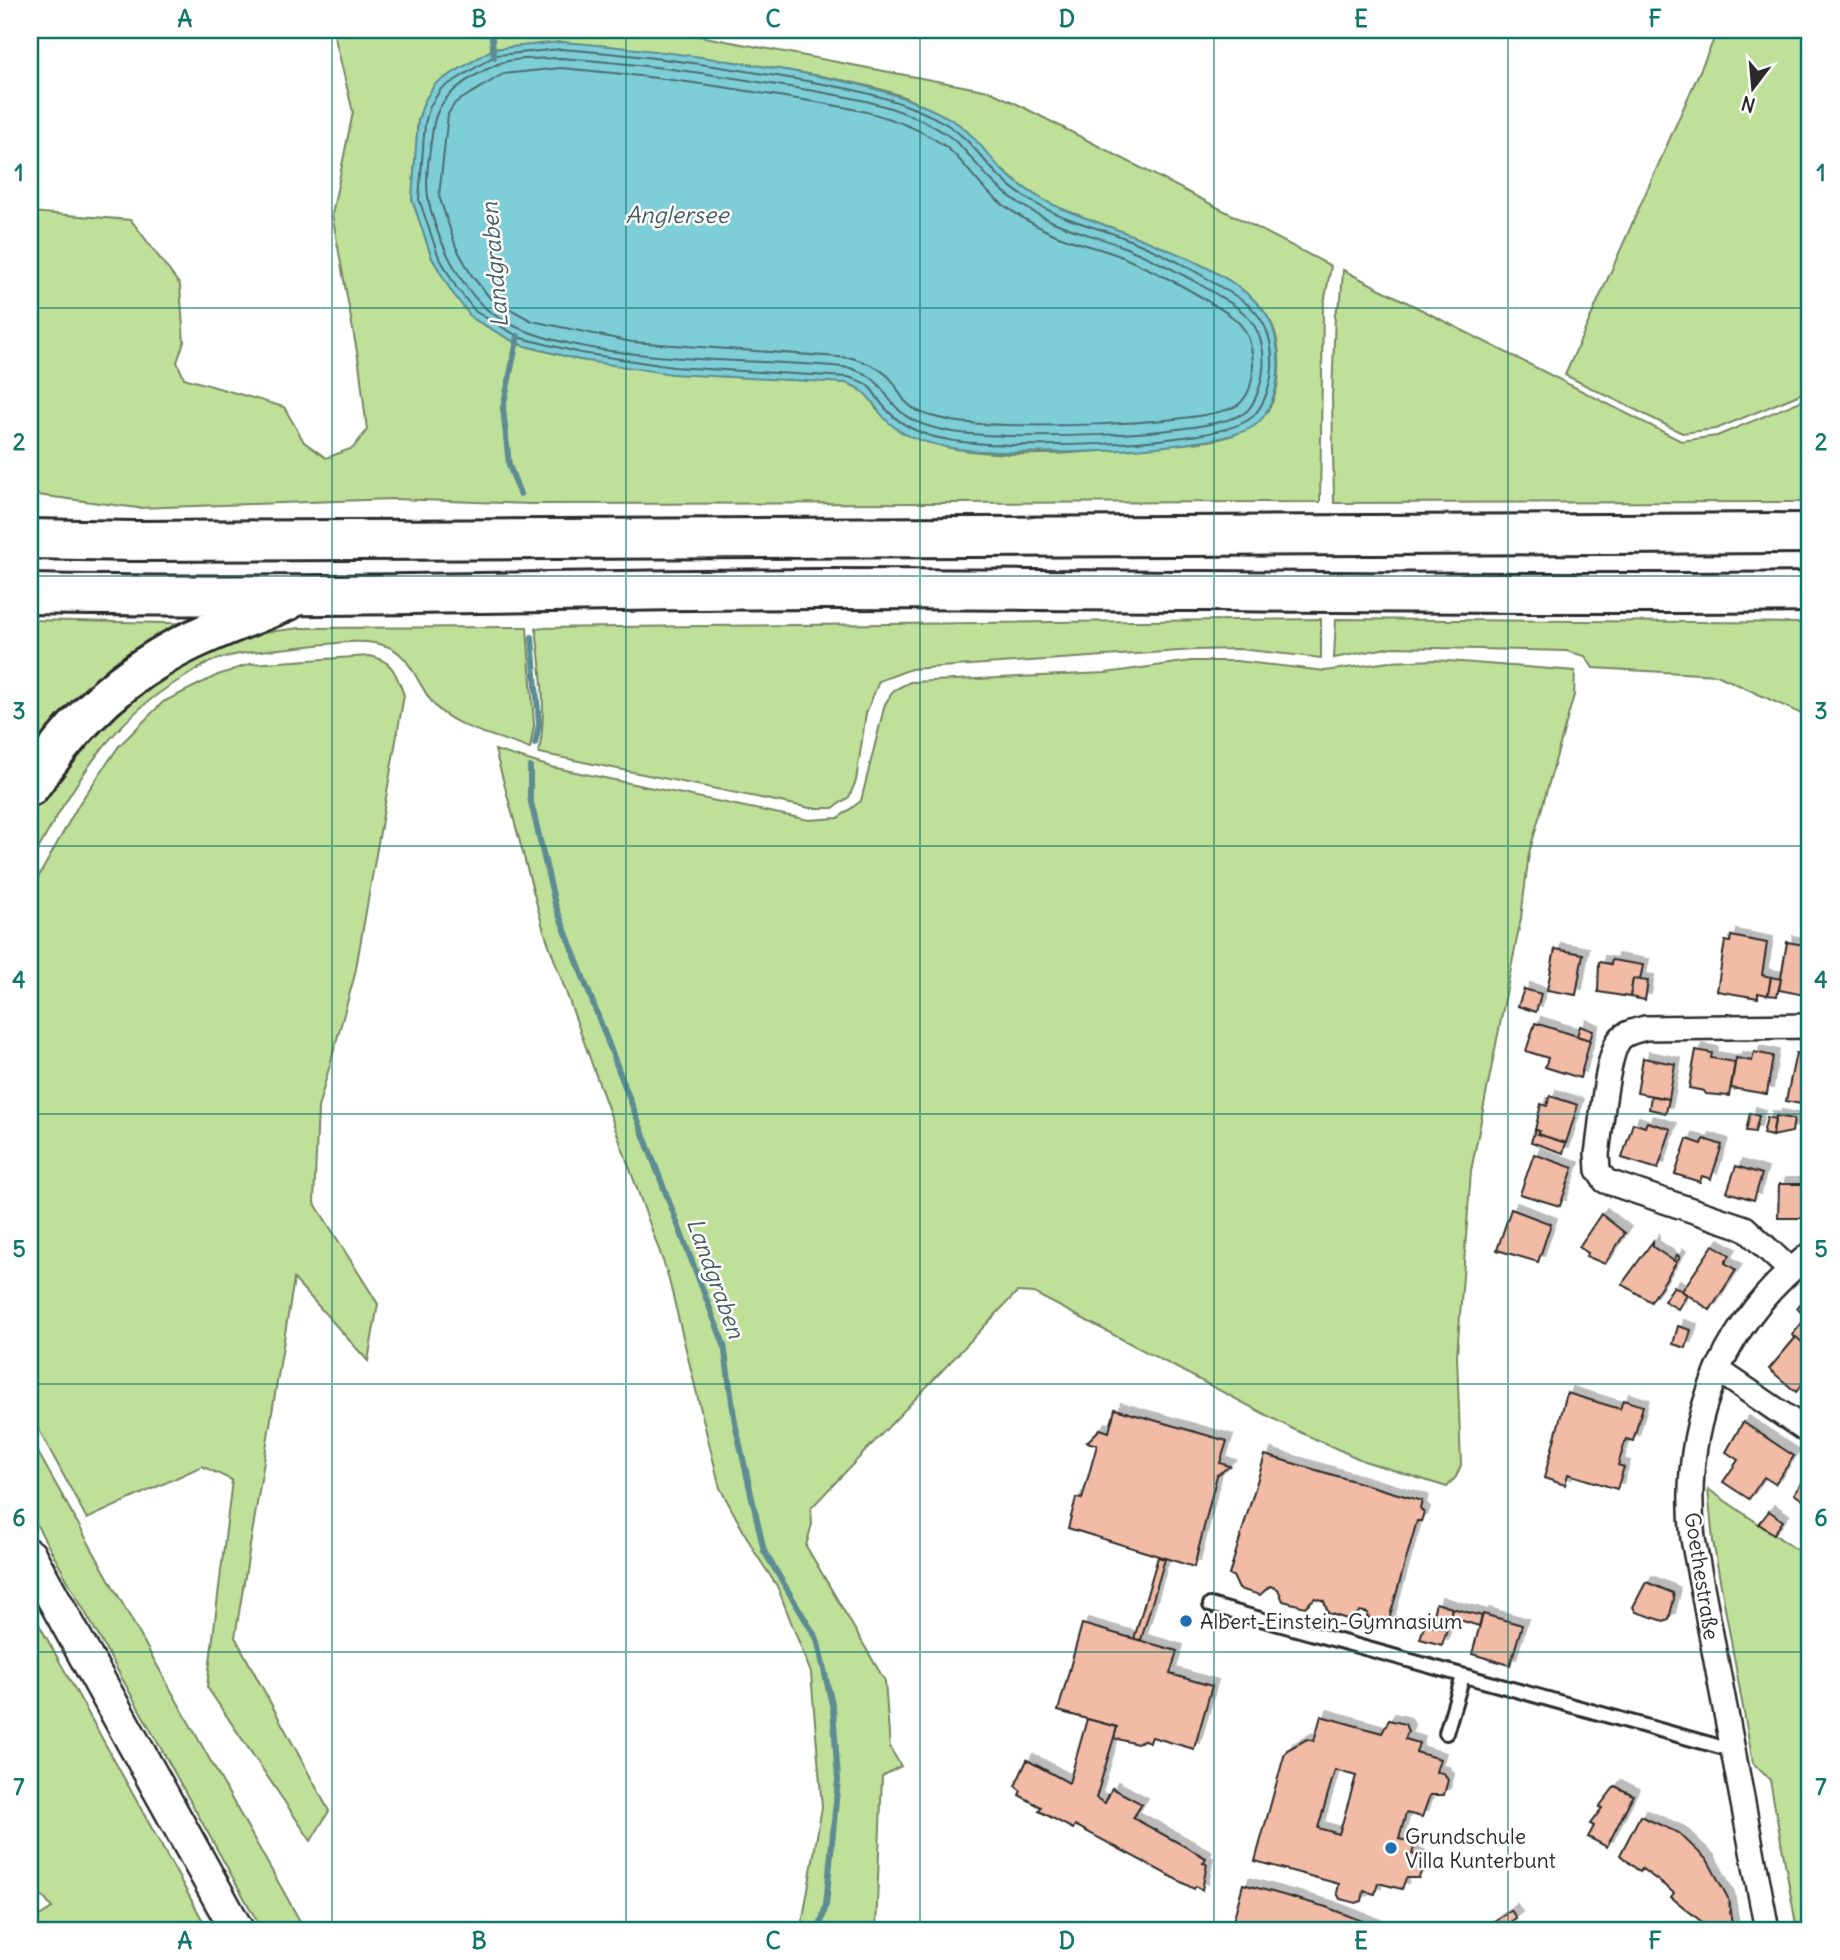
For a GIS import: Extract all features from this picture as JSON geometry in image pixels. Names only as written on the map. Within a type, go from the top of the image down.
[{"type":"highway","points":[[30,513],[133,541]]},
{"type":"highway","points":[[30,539],[133,541],[1810,533]]},
{"type":"highway","points":[[30,594],[301,595],[818,589],[1545,595],[1810,592]]},
{"type":"highway","points":[[30,786],[80,722],[129,677],[187,643],[301,595]]},
{"type":"main road","points":[[30,1556],[237,1930]]},
{"type":"street","points":[[1790,1270],[1745,1228],[1605,1181],[1598,1170],[1597,1154],[1612,1056],[1619,1040],[1628,1032],[1645,1028],[1810,1026]]},
{"type":"street","name":"Goethestraße","points":[[1767,1930],[1693,1539],[1690,1503],[1694,1447],[1718,1370],[1744,1321],[1790,1270],[1810,1254]]},
{"type":"street","points":[[1718,1370],[1810,1433]]},
{"type":"lane","points":[[1210,1605],[1735,1751]]},
{"type":"lane","points":[[1446,1732],[1463,1676]]},
{"type":"green space","points":[[333,30],[668,30],[989,91],[1331,266],[1323,309],[1320,502],[531,504],[393,499],[138,508],[30,494],[30,212],[131,220],[180,285],[184,342],[177,362],[184,378],[284,407],[304,442],[326,458],[353,448],[367,430],[359,363],[332,214],[353,112]],"holes":[[[561,42],[752,65],[851,82],[918,103],[940,117],[1018,183],[1039,197],[1062,209],[1182,256],[1242,290],[1263,310],[1275,332],[1279,365],[1277,389],[1268,410],[1259,420],[1240,432],[1202,442],[1056,454],[976,452],[942,446],[923,437],[876,409],[865,392],[846,383],[580,360],[518,344],[472,318],[432,258],[412,199],[418,121],[424,102],[435,84],[493,49]]]},
{"type":"green space","points":[[1718,30],[1810,30],[1810,390],[1716,429],[1682,433],[1565,375]]},
{"type":"green space","points":[[1343,270],[1681,441],[1717,436],[1810,397],[1810,502],[1334,503],[1332,397],[1335,313],[1341,299]]},
{"type":"green space","points":[[1321,619],[1321,658],[1239,649],[1195,650],[911,669],[879,681],[866,713],[856,781],[849,797],[833,808],[810,808],[539,753],[543,706],[536,628]]},
{"type":"green space","points":[[1336,619],[1810,623],[1810,718],[1717,675],[1593,668],[1585,656],[1566,651],[1392,647],[1334,658]]},
{"type":"green space","points":[[30,620],[209,624],[30,766]]},
{"type":"green space","points":[[527,627],[534,725],[530,749],[470,728],[447,716],[432,702],[404,658],[389,647],[368,642],[345,642],[226,657],[203,666],[157,695],[113,736],[76,784],[30,864],[30,804],[140,681],[252,634],[300,628]]},
{"type":"green space","points":[[369,656],[383,661],[393,669],[404,695],[355,974],[318,1108],[314,1202],[378,1304],[368,1361],[294,1279],[235,1637],[329,1811],[311,1841],[207,1687],[232,1480],[202,1466],[87,1519],[30,1413],[30,892],[79,804],[119,746],[163,702],[218,675],[250,664]]},
{"type":"green space","points":[[1435,660],[1575,671],[1574,695],[1529,853],[1521,918],[1471,1171],[1457,1355],[1461,1465],[1456,1477],[1447,1487],[1364,1461],[1293,1429],[1034,1293],[1017,1292],[811,1508],[812,1524],[806,1546],[885,1681],[890,1748],[901,1766],[882,1776],[876,1930],[801,1930],[822,1807],[811,1673],[777,1586],[720,1488],[667,1272],[544,931],[495,750],[551,767],[809,820],[838,818],[861,801],[885,704],[894,690],[910,682],[1106,673],[1191,661],[1237,661],[1325,671],[1389,662]]},
{"type":"green space","points":[[30,1438],[305,1930],[262,1930],[30,1513]]},
{"type":"green space","points":[[1708,1489],[1810,1559],[1810,1930],[1797,1930],[1770,1780],[1753,1763],[1713,1541]]},
{"type":"green space","points":[[30,1608],[208,1930],[30,1930],[30,1922],[52,1908],[30,1881]]},
{"type":"water","name":"Anglersee","points":[[561,42],[690,56],[814,75],[882,91],[947,117],[971,135],[1004,172],[1038,197],[1201,265],[1250,296],[1266,314],[1276,340],[1278,373],[1271,404],[1254,426],[1231,435],[1195,442],[1151,448],[1052,453],[968,450],[930,443],[904,434],[886,420],[868,396],[846,383],[672,374],[580,360],[518,344],[472,318],[451,291],[432,258],[412,199],[418,121],[424,102],[435,84],[493,49]]},
{"type":"building","points":[[1731,936],[1767,943],[1762,975],[1771,977],[1768,995],[1758,993],[1758,998],[1717,991],[1725,941],[1730,942]]},
{"type":"building","points":[[1787,942],[1810,946],[1810,996],[1779,990]]},
{"type":"building","points":[[1555,949],[1583,954],[1576,995],[1547,990]]},
{"type":"building","points":[[1612,960],[1643,965],[1640,980],[1633,979],[1630,997],[1598,992],[1599,962],[1611,964]]},
{"type":"building","points":[[1771,977],[1781,979],[1777,996],[1768,995]]},
{"type":"building","points":[[1633,979],[1648,981],[1645,1000],[1630,997]]},
{"type":"building","points":[[1524,989],[1541,994],[1536,1012],[1518,1006]]},
{"type":"building","points":[[1535,1023],[1590,1040],[1580,1078],[1545,1067],[1548,1058],[1526,1051]]},
{"type":"building","points":[[1580,1026],[1593,1031],[1590,1040],[1577,1036]]},
{"type":"building","points":[[1696,1050],[1712,1053],[1711,1058],[1735,1062],[1729,1096],[1706,1094],[1704,1091],[1689,1088]]},
{"type":"building","points":[[1754,1052],[1773,1056],[1767,1094],[1731,1088],[1736,1058],[1752,1061]]},
{"type":"building","points":[[1796,1053],[1810,1056],[1810,1106],[1786,1101]]},
{"type":"building","points":[[1643,1058],[1675,1064],[1669,1099],[1637,1093]]},
{"type":"building","points":[[1550,1096],[1578,1105],[1566,1143],[1537,1134],[1539,1131],[1535,1130],[1541,1104],[1547,1106]]},
{"type":"building","points":[[1651,1096],[1669,1099],[1666,1113],[1649,1109]]},
{"type":"building","points":[[1750,1113],[1759,1116],[1755,1132],[1746,1131]]},
{"type":"building","points":[[1776,1116],[1794,1119],[1792,1132],[1772,1136]]},
{"type":"building","points":[[1767,1117],[1775,1119],[1772,1136],[1763,1134]]},
{"type":"building","points":[[1647,1122],[1671,1129],[1658,1169],[1622,1158],[1633,1123],[1645,1127]]},
{"type":"building","points":[[1535,1130],[1539,1131],[1537,1134],[1566,1143],[1563,1153],[1531,1142]]},
{"type":"building","points":[[1687,1139],[1702,1144],[1704,1139],[1722,1145],[1711,1179],[1702,1176],[1700,1182],[1675,1174]]},
{"type":"building","points":[[1534,1154],[1573,1168],[1560,1206],[1520,1194]]},
{"type":"building","points":[[1736,1166],[1762,1174],[1754,1200],[1727,1192]]},
{"type":"building","points":[[1779,1184],[1808,1184],[1808,1218],[1778,1218]]},
{"type":"building","points":[[1511,1209],[1551,1224],[1538,1262],[1497,1250]]},
{"type":"building","points":[[1601,1214],[1625,1233],[1605,1264],[1586,1256],[1588,1253],[1579,1247]]},
{"type":"building","points":[[1653,1241],[1653,1247],[1674,1261],[1677,1255],[1680,1257],[1651,1302],[1622,1284]]},
{"type":"building","points":[[1713,1245],[1730,1255],[1725,1263],[1736,1270],[1710,1310],[1682,1291]]},
{"type":"building","points":[[1674,1286],[1687,1295],[1678,1309],[1664,1301]]},
{"type":"building","points":[[1810,1292],[1810,1349],[1792,1335],[1806,1318],[1797,1308]]},
{"type":"building","points":[[1678,1326],[1691,1330],[1686,1348],[1673,1344]]},
{"type":"building","points":[[1796,1337],[1810,1349],[1810,1374],[1796,1392],[1769,1369]]},
{"type":"building","points":[[1567,1393],[1620,1409],[1623,1400],[1643,1406],[1633,1441],[1626,1439],[1618,1465],[1624,1467],[1617,1489],[1568,1474],[1565,1485],[1544,1478]]},
{"type":"building","points":[[1115,1409],[1227,1441],[1220,1463],[1230,1466],[1217,1475],[1194,1567],[1068,1528],[1076,1498],[1082,1499],[1097,1445],[1087,1442],[1100,1429],[1109,1432]]},
{"type":"building","points":[[1743,1422],[1794,1456],[1775,1484],[1764,1477],[1749,1499],[1723,1482],[1738,1460],[1726,1452]]},
{"type":"building","points":[[1265,1455],[1422,1501],[1420,1509],[1424,1513],[1421,1521],[1417,1521],[1388,1623],[1367,1617],[1368,1613],[1360,1611],[1350,1620],[1328,1613],[1324,1601],[1315,1598],[1305,1607],[1283,1601],[1278,1589],[1270,1586],[1260,1595],[1239,1589],[1233,1576],[1229,1575]]},
{"type":"building","points":[[1810,1470],[1810,1505],[1794,1494]]},
{"type":"building","points":[[1769,1511],[1783,1521],[1774,1534],[1759,1524]]},
{"type":"building","points":[[1158,1557],[1165,1559],[1141,1640],[1134,1639]]},
{"type":"building","points":[[1646,1582],[1673,1593],[1669,1619],[1664,1621],[1636,1612],[1633,1607]]},
{"type":"building","points":[[1436,1603],[1452,1608],[1447,1629],[1430,1625]]},
{"type":"building","points":[[1452,1608],[1482,1616],[1479,1626],[1450,1617]]},
{"type":"building","points":[[1483,1614],[1522,1625],[1510,1665],[1472,1654]]},
{"type":"building","points":[[1425,1623],[1447,1629],[1442,1645],[1420,1639]]},
{"type":"building","points":[[1082,1624],[1177,1651],[1170,1674],[1212,1686],[1194,1749],[1152,1737],[1150,1742],[1144,1740],[1137,1744],[1114,1738],[1117,1727],[1058,1711]]},
{"type":"building","points":[[1321,1716],[1382,1733],[1389,1720],[1405,1724],[1408,1731],[1405,1739],[1419,1743],[1416,1752],[1440,1759],[1436,1772],[1443,1773],[1448,1780],[1444,1795],[1430,1795],[1422,1817],[1406,1813],[1399,1839],[1415,1843],[1412,1854],[1419,1856],[1424,1863],[1419,1878],[1406,1878],[1402,1889],[1378,1883],[1375,1894],[1364,1891],[1362,1901],[1356,1903],[1340,1899],[1337,1893],[1339,1884],[1255,1861],[1284,1756],[1287,1750],[1307,1739],[1314,1741]],"holes":[[[1335,1770],[1356,1776],[1339,1834],[1318,1828]]]},
{"type":"building","points":[[1087,1719],[1117,1727],[1096,1798],[1105,1803],[1112,1788],[1142,1804],[1133,1818],[1206,1858],[1203,1863],[1207,1864],[1202,1890],[1196,1886],[1194,1889],[1075,1825],[1073,1829],[1039,1811],[1041,1807],[1019,1795],[1021,1791],[1015,1786],[1027,1760],[1069,1783]]},
{"type":"building","points":[[1615,1786],[1633,1795],[1607,1847],[1588,1837],[1594,1826],[1590,1824],[1602,1808],[1599,1807]]},
{"type":"building","points":[[1640,1816],[1679,1833],[1708,1861],[1728,1898],[1733,1930],[1712,1930],[1671,1897],[1674,1893],[1642,1869],[1640,1872],[1620,1855]]},
{"type":"building","points":[[1243,1884],[1326,1907],[1385,1930],[1231,1929]]},
{"type":"building","points":[[1511,1910],[1516,1918],[1499,1930],[1494,1921]]},
{"type":"waterway","name":"Landgraben","points":[[491,30],[494,57]]},
{"type":"waterway","name":"Landgraben","points":[[518,336],[503,408],[509,465],[520,494]]},
{"type":"waterway","name":"Landgraben","points":[[532,637],[539,724],[535,744]]},
{"type":"waterway","name":"Landgraben","points":[[530,767],[530,798],[555,904],[724,1345],[735,1423],[764,1551],[817,1639],[833,1709],[838,1780],[826,1905],[819,1930]]},
{"type":"place","name":"Albert-Einstein-Gymnasium","points":[[1186,1621]]},
{"type":"place","name":"Grundschule Villa Kunterbunt","points":[[1391,1848]]}]
